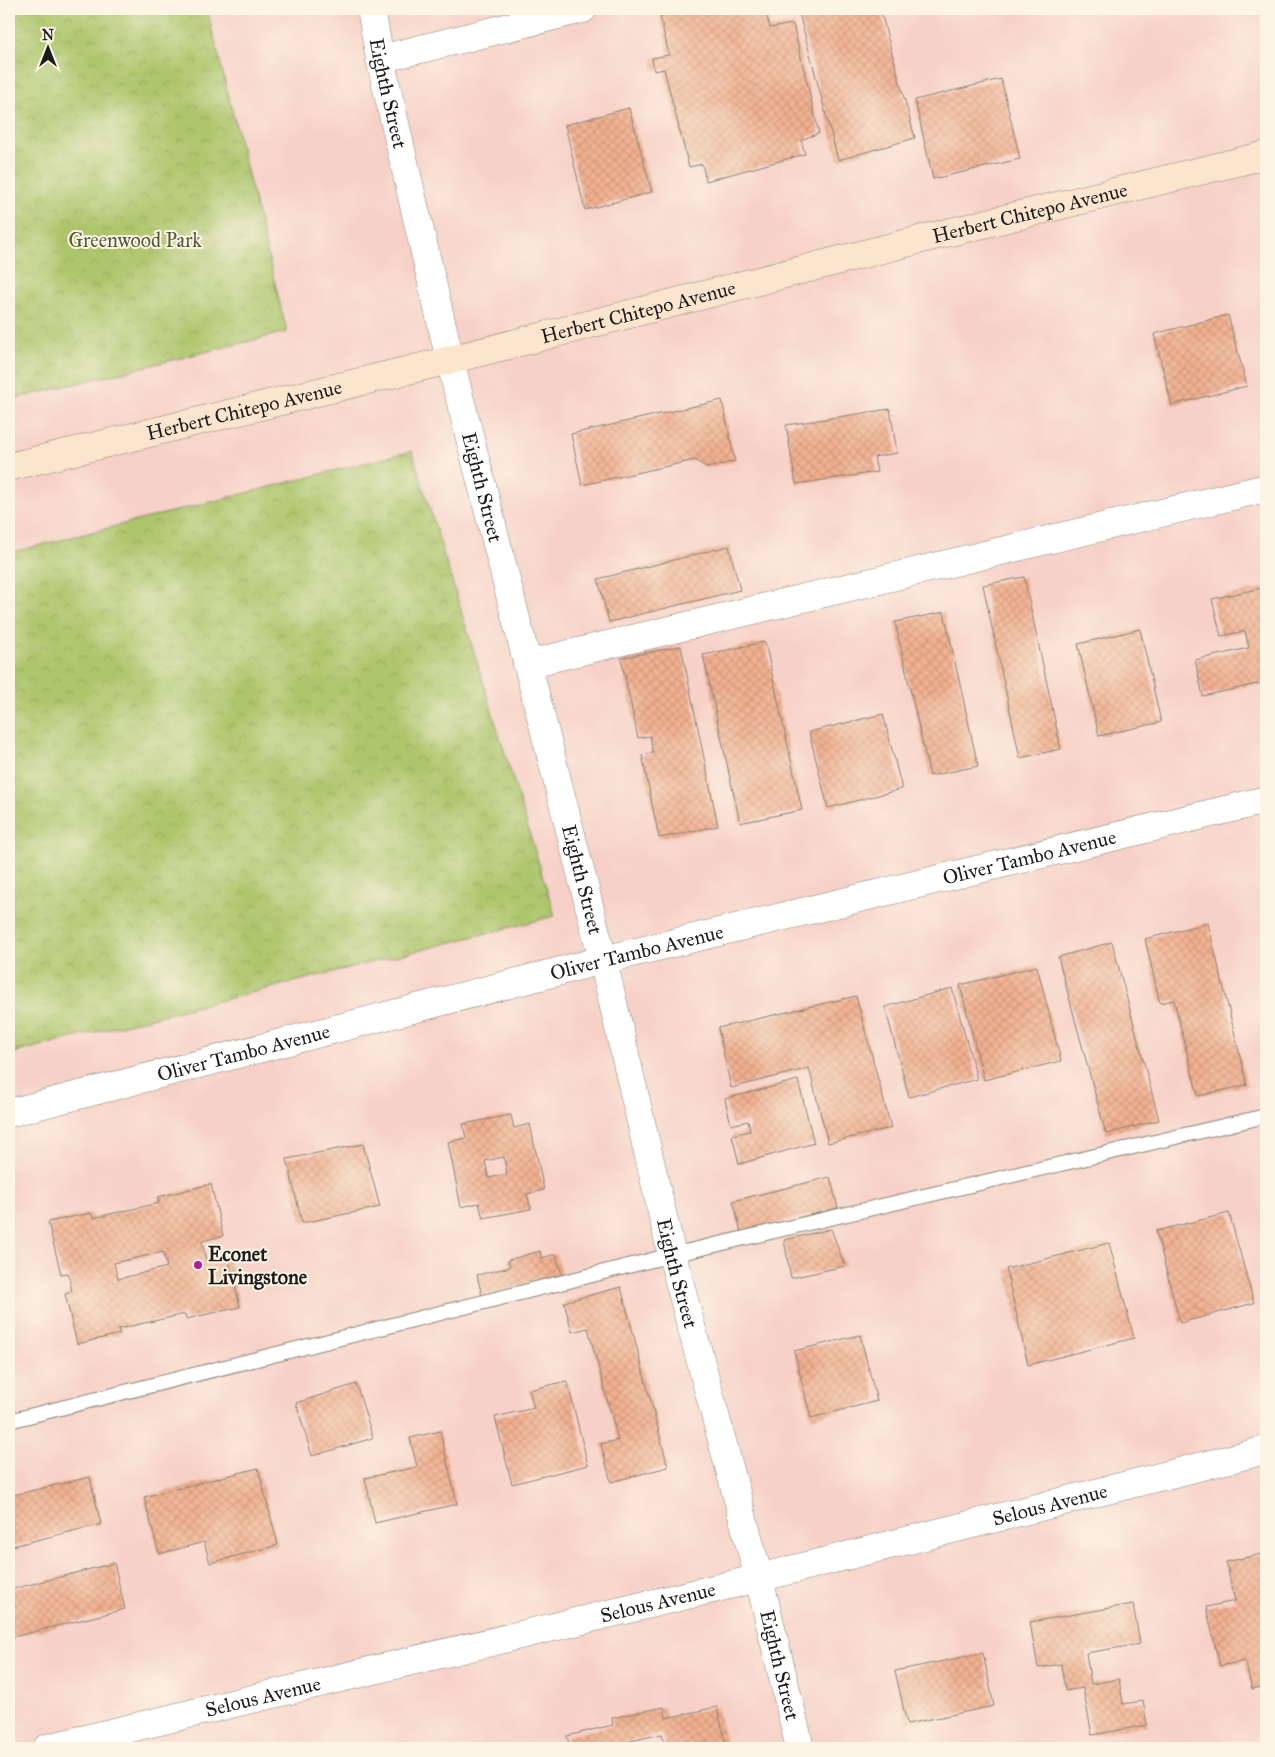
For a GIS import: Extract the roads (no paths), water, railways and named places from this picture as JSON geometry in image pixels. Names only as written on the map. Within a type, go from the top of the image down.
[{"type":"main road","name":"Herbert Chitepo Avenue","points":[[9,467],[450,360],[930,237],[1266,155]]},
{"type":"street","name":"Eighth Street","points":[[371,9],[380,59],[450,360],[603,960],[672,1255],[759,1578],[800,1748]]},
{"type":"street","points":[[380,59],[583,9]]},
{"type":"street","points":[[527,664],[1266,488]]},
{"type":"street","name":"Oliver Tambo Avenue","points":[[9,1112],[603,960],[1266,800]]},
{"type":"street","name":"Selous Avenue","points":[[46,1748],[759,1578],[1266,1450]]},
{"type":"lane","points":[[9,1421],[672,1255],[1266,1116]]},
{"type":"place","name":"Econet Livingstone","points":[[198,1265]]},
{"type":"park label","name":"Greenwood Park","points":[[135,240]]}]
